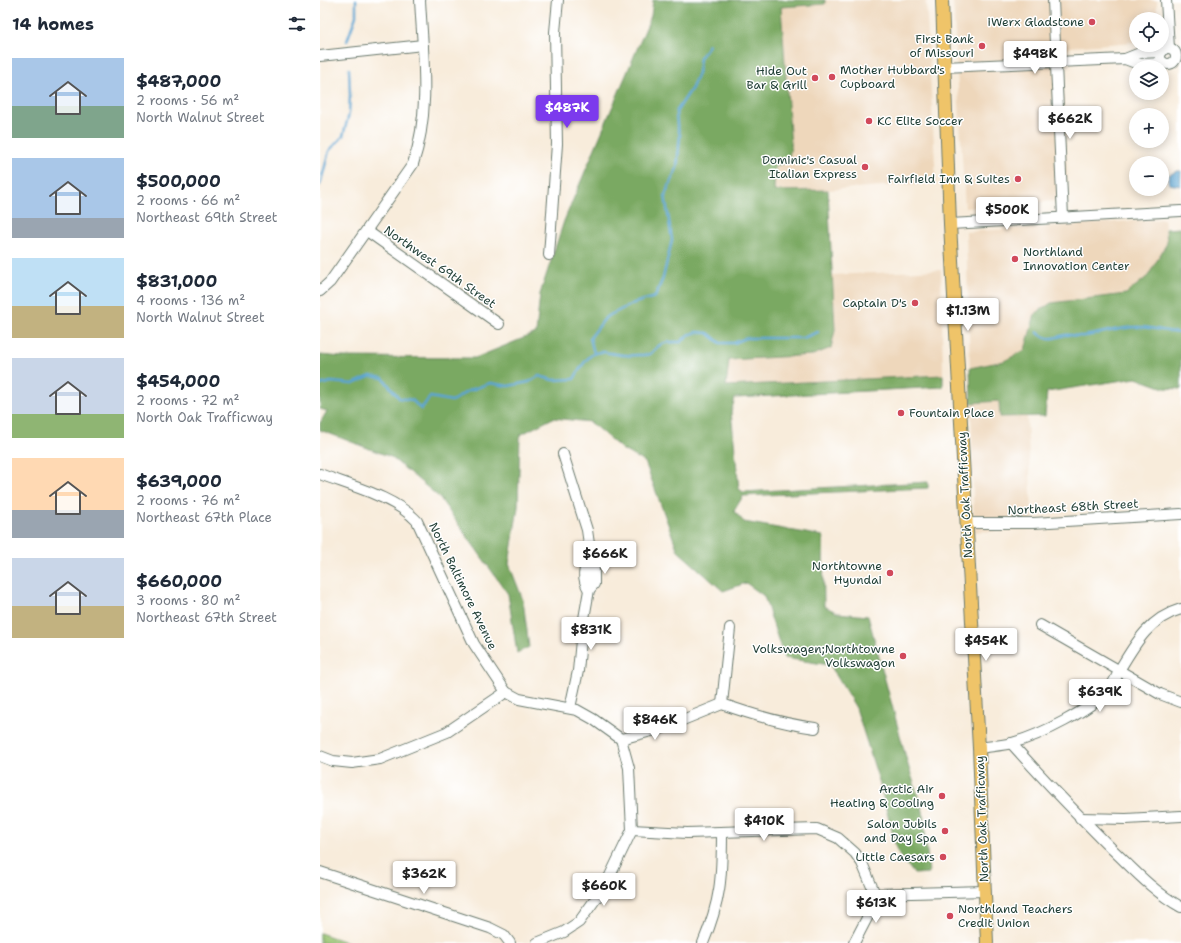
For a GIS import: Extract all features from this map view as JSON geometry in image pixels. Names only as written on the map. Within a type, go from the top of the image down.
[{"type":"main road","name":"North Oak Trafficway","points":[[942,0],[950,224],[979,748],[986,943]]},
{"type":"street","points":[[320,291],[330,282],[413,164],[419,146],[425,109],[420,0]]},
{"type":"street","points":[[549,255],[556,144],[554,32],[558,0]]},
{"type":"street","points":[[1053,0],[1063,217]]},
{"type":"street","points":[[1166,0],[1171,50]]},
{"type":"street","points":[[320,56],[423,45]]},
{"type":"street","points":[[944,67],[1125,59],[1140,53],[1171,50],[1176,54],[1173,62]]},
{"type":"street","points":[[1171,50],[1161,59],[1173,62]]},
{"type":"street","points":[[1125,59],[1138,64],[1173,62]]},
{"type":"street","points":[[950,224],[1181,211]]},
{"type":"street","name":"Northwest 69th Street","points":[[367,231],[499,324]]},
{"type":"street","points":[[563,454],[587,530],[591,558],[594,564],[594,584],[589,590],[582,630],[578,671],[570,708]]},
{"type":"street","name":"North Baltimore Avenue","points":[[320,474],[391,501],[410,513],[423,531],[474,644],[506,692]]},
{"type":"street","name":"Northeast 68th Street","points":[[966,523],[1033,523],[1181,514]]},
{"type":"street","points":[[979,748],[1011,743],[1086,710],[1111,686],[1145,632],[1155,620],[1169,612],[1181,609]]},
{"type":"street","points":[[1040,625],[1160,694],[1181,702]]},
{"type":"street","points":[[722,704],[730,628]]},
{"type":"street","points":[[320,756],[333,761],[352,763],[380,759],[447,732],[506,692],[519,699],[570,708],[593,719],[621,739],[629,768],[632,830],[605,886],[580,922],[564,932],[537,943]]},
{"type":"street","points":[[621,739],[663,728],[722,704],[749,714],[788,725],[815,728]]},
{"type":"street","points":[[1011,743],[1080,818],[1138,875],[1165,898],[1181,907]]},
{"type":"street","points":[[1080,818],[1126,819],[1181,816]]},
{"type":"street","points":[[632,830],[663,832],[722,832],[817,829],[827,832],[838,838],[855,853],[862,863],[875,894],[868,916],[854,943]]},
{"type":"street","points":[[703,943],[718,900],[721,883],[722,832]]},
{"type":"street","points":[[320,872],[490,928],[504,935],[510,943]]},
{"type":"street","points":[[875,894],[985,891]]},
{"type":"shaded area","points":[[825,0],[926,0],[936,182],[828,190],[774,192],[775,165],[791,147],[781,7],[825,4]]},
{"type":"shaded area","points":[[953,0],[1157,0],[1157,12],[1129,12],[1129,43],[1070,47],[1062,55],[1068,200],[965,208]]},
{"type":"shaded area","points":[[1164,219],[1167,243],[1148,276],[1126,294],[1051,303],[1035,314],[1025,350],[1004,361],[970,368],[966,232]]},
{"type":"shaded area","points":[[941,270],[943,375],[726,387],[728,360],[813,355],[835,330],[832,275]]},
{"type":"shaded area","points":[[999,401],[1000,417],[1027,417],[1033,529],[974,532],[971,403]]},
{"type":"green space","points":[[653,0],[825,0],[825,4],[781,7],[791,147],[788,162],[775,166],[774,191],[828,190],[835,330],[831,348],[813,355],[729,360],[726,386],[943,375],[943,387],[735,398],[731,412],[739,489],[743,492],[928,482],[928,488],[743,496],[734,511],[744,522],[823,536],[824,606],[838,613],[868,616],[908,765],[923,811],[929,873],[914,874],[897,851],[879,781],[856,708],[830,665],[784,658],[764,596],[746,583],[723,591],[678,551],[645,462],[623,450],[590,422],[553,418],[520,435],[518,507],[509,564],[523,600],[529,647],[517,653],[508,594],[439,497],[391,457],[320,430],[320,423],[327,411],[320,409],[320,355],[343,357],[475,358],[536,333],[540,294],[564,221],[651,16]]},
{"type":"green space","points":[[1181,228],[1181,389],[1164,388],[1136,378],[1047,392],[1045,416],[1000,417],[999,401],[971,403],[970,368],[1004,361],[1025,350],[1035,314],[1051,303],[1126,294],[1148,276],[1167,243],[1166,229]]},
{"type":"green space","points":[[320,933],[349,943],[320,943]]},
{"type":"water","points":[[1177,171],[1181,171],[1180,186],[1169,184],[1169,175]]},
{"type":"waterway","points":[[347,41],[356,16],[356,0]]},
{"type":"waterway","points":[[594,353],[590,338],[606,317],[634,303],[655,297],[663,278],[672,240],[665,195],[677,168],[680,135],[677,125],[676,112],[692,88],[698,73],[700,58],[709,45]]},
{"type":"waterway","points":[[320,185],[329,151],[343,136],[349,114],[349,69]]},
{"type":"waterway","points":[[1037,332],[1048,338],[1067,335],[1084,336],[1124,328],[1138,327],[1181,333]]},
{"type":"waterway","points":[[320,385],[331,382],[353,384],[371,376],[383,378],[399,398],[412,400],[421,409],[430,397],[452,401],[468,391],[490,383],[508,386],[529,382],[539,376],[553,380],[574,379],[589,357],[595,353],[601,352],[626,355],[650,354],[662,344],[668,342],[681,342],[688,335],[697,332],[708,333],[720,343],[734,343],[746,338],[803,338],[818,332]]},
{"type":"place","name":"iWerx Gladstone","points":[[1092,22]]},
{"type":"place","name":"First Bank of Missouri","points":[[982,46]]},
{"type":"place","name":"Mother Hubbard's Cupboard","points":[[832,77]]},
{"type":"place","name":"Hide Out Bar & Grill","points":[[815,78]]},
{"type":"place","name":"KC Elite Soccer","points":[[869,121]]},
{"type":"place","name":"Dominic's Casual Italian Express","points":[[865,167]]},
{"type":"place","name":"Fairfield Inn & Suites","points":[[1018,179]]},
{"type":"place","name":"Northland Innovation Center","points":[[1015,259]]},
{"type":"place","name":"Captain D's","points":[[915,303]]},
{"type":"place","name":"Fountain Place","points":[[901,413]]},
{"type":"place","name":"Northtowne Hyundai","points":[[890,573]]},
{"type":"place","name":"Volkswagen;Northtowne Volkswagon","points":[[903,656]]},
{"type":"place","name":"Arctic Air Heating & Cooling","points":[[942,796]]},
{"type":"place","name":"Salon Jubils and Day Spa","points":[[945,831]]},
{"type":"place","name":"Little Caesars","points":[[943,857]]},
{"type":"place","name":"Northland Teachers Credit Union","points":[[950,916]]}]
